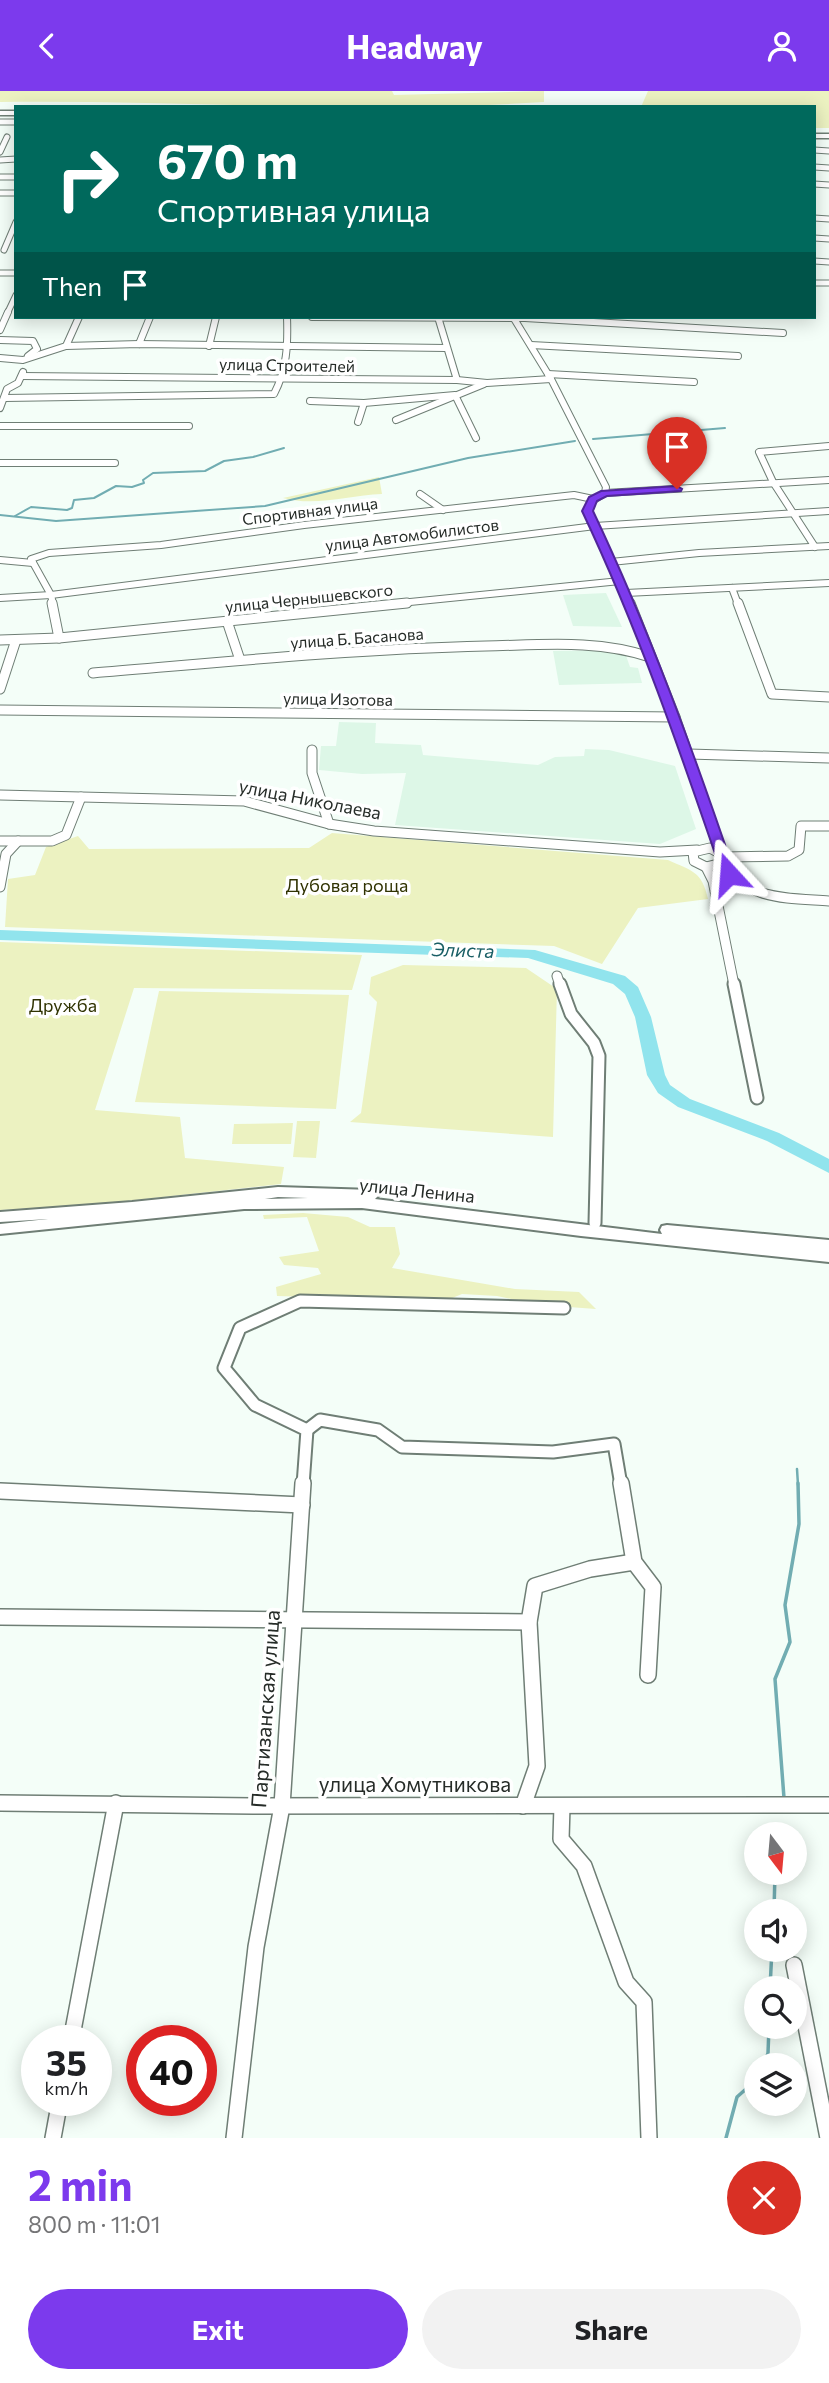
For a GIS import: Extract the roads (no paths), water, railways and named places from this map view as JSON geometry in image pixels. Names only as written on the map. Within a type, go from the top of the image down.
[{"type":"main road","name":"улица Ленина","points":[[0,1217],[132,1207],[242,1194],[313,1191],[363,1194],[594,1223],[829,1246]]},
{"type":"main road","name":"улица Ленина","points":[[0,1229],[244,1204],[362,1203],[581,1231],[829,1257]]},
{"type":"street","points":[[0,137],[14,137]]},
{"type":"street","points":[[0,152],[7,137]]},
{"type":"street","points":[[2,250],[14,231]]},
{"type":"street","points":[[0,330],[14,299]]},
{"type":"street","points":[[66,347],[78,319]]},
{"type":"street","points":[[139,344],[149,319]]},
{"type":"street","points":[[209,346],[216,319]]},
{"type":"street","points":[[5,398],[274,394],[282,379],[288,347],[287,319]]},
{"type":"street","points":[[438,319],[457,380]]},
{"type":"street","points":[[515,319],[550,376],[606,488],[605,493]]},
{"type":"street","points":[[532,319],[783,333]]},
{"type":"street","points":[[0,340],[33,341],[37,349],[23,360]]},
{"type":"street","points":[[0,358],[23,360],[66,347],[139,344],[446,348]]},
{"type":"street","points":[[531,345],[738,356]]},
{"type":"street","points":[[0,408],[7,390],[18,383],[22,376],[26,364],[23,360]]},
{"type":"street","name":"улица Строителей","points":[[22,376],[457,380],[487,383],[550,376],[694,382]]},
{"type":"street","points":[[396,420],[487,383]]},
{"type":"street","points":[[310,401],[364,403],[455,395]]},
{"type":"street","points":[[455,395],[476,438]]},
{"type":"street","points":[[358,422],[364,403]]},
{"type":"street","points":[[0,426],[189,426]]},
{"type":"street","points":[[815,547],[774,482],[759,452],[829,446]]},
{"type":"street","points":[[0,463],[115,463]]},
{"type":"street","points":[[769,895],[732,879],[675,717],[626,593],[587,511],[593,499],[605,493],[829,480]]},
{"type":"street","points":[[420,494],[443,510]]},
{"type":"street","name":"Спортивная улица","points":[[0,560],[32,561],[49,553],[161,545],[304,525],[575,495],[593,499]]},
{"type":"street","name":"улица Автомобилистов","points":[[0,598],[51,595],[595,526],[829,511]]},
{"type":"street","points":[[611,562],[699,553],[829,546]]},
{"type":"street","points":[[32,561],[51,595],[59,638]]},
{"type":"street","name":"улица Чернышевского","points":[[0,640],[59,638],[620,580]]},
{"type":"street","points":[[626,593],[829,583]]},
{"type":"street","points":[[732,587],[772,694],[829,697]]},
{"type":"street","points":[[227,621],[240,660]]},
{"type":"street","points":[[0,689],[16,640]]},
{"type":"street","points":[[623,647],[644,641]]},
{"type":"street","name":"улица Б. Басанова","points":[[93,673],[435,647],[623,647]]},
{"type":"street","points":[[623,647],[650,657]]},
{"type":"street","name":"улица Изотова","points":[[0,710],[675,717]]},
{"type":"street","points":[[312,750],[312,773],[330,824]]},
{"type":"street","points":[[689,754],[829,758]]},
{"type":"street","name":"улица Николаева","points":[[0,795],[244,801],[330,824],[373,831],[660,852],[710,848],[723,857]]},
{"type":"street","points":[[0,841],[52,841],[66,835],[81,797]]},
{"type":"street","points":[[723,857],[788,856],[799,849],[801,826],[829,826]]},
{"type":"street","points":[[714,834],[692,858],[711,874],[730,884],[769,895],[829,901]]},
{"type":"street","points":[[0,887],[6,854],[19,841]]},
{"type":"street","points":[[660,852],[701,865],[720,865],[723,857]]},
{"type":"street","points":[[701,865],[713,881],[757,1098]]},
{"type":"street","points":[[558,976],[571,1014],[594,1043],[599,1056],[594,1223]]},
{"type":"street","points":[[564,1308],[299,1301],[240,1328],[224,1368],[255,1405],[307,1430],[320,1420],[378,1430],[402,1447],[553,1452],[614,1444],[634,1562],[653,1587],[648,1675]]},
{"type":"street","name":"Партизанская улица","points":[[234,2138],[256,1947],[282,1806],[307,1430]]},
{"type":"street","points":[[0,1491],[302,1505]]},
{"type":"street","points":[[523,1807],[537,1766],[529,1622],[535,1586],[590,1569],[634,1562]]},
{"type":"street","points":[[0,1617],[529,1622]]},
{"type":"street","name":"улица Хомутникова","points":[[0,1803],[523,1807],[829,1805]]},
{"type":"street","points":[[74,2025],[116,1803]]},
{"type":"street","points":[[562,1806],[561,1839],[584,1866],[626,1982],[644,2002],[649,2138]]},
{"type":"street","points":[[794,1965],[828,2138]]},
{"type":"street","points":[[53,2138],[57,2116]]},
{"type":"waterway","points":[[593,439],[725,428]]},
{"type":"waterway","points":[[0,515],[56,521],[265,506],[468,458],[575,441]]},
{"type":"waterway","points":[[15,516],[31,507],[67,510],[72,508],[74,500],[94,498],[116,486],[132,487],[144,483],[143,480],[153,473],[205,471],[224,461],[253,457],[284,448]]},
{"type":"waterway","name":"Элиста","points":[[0,935],[529,953],[619,980],[632,991],[643,1017],[656,1075],[664,1089],[684,1103],[773,1137],[829,1167]]},
{"type":"waterway","points":[[797,1469],[798,1485]]},
{"type":"waterway","points":[[784,1798],[775,1679],[790,1642],[785,1605],[799,1524],[798,1483]]},
{"type":"waterway","points":[[774,1899],[775,1885]]},
{"type":"waterway","points":[[771,1962],[771,1976]]},
{"type":"waterway","points":[[768,2053],[769,2039]]},
{"type":"waterway","points":[[726,2138],[737,2097],[744,2091]]},
{"type":"park label","name":"Дубовая роща","points":[[347,886]]},
{"type":"park label","name":"Дружба","points":[[63,1006]]}]
